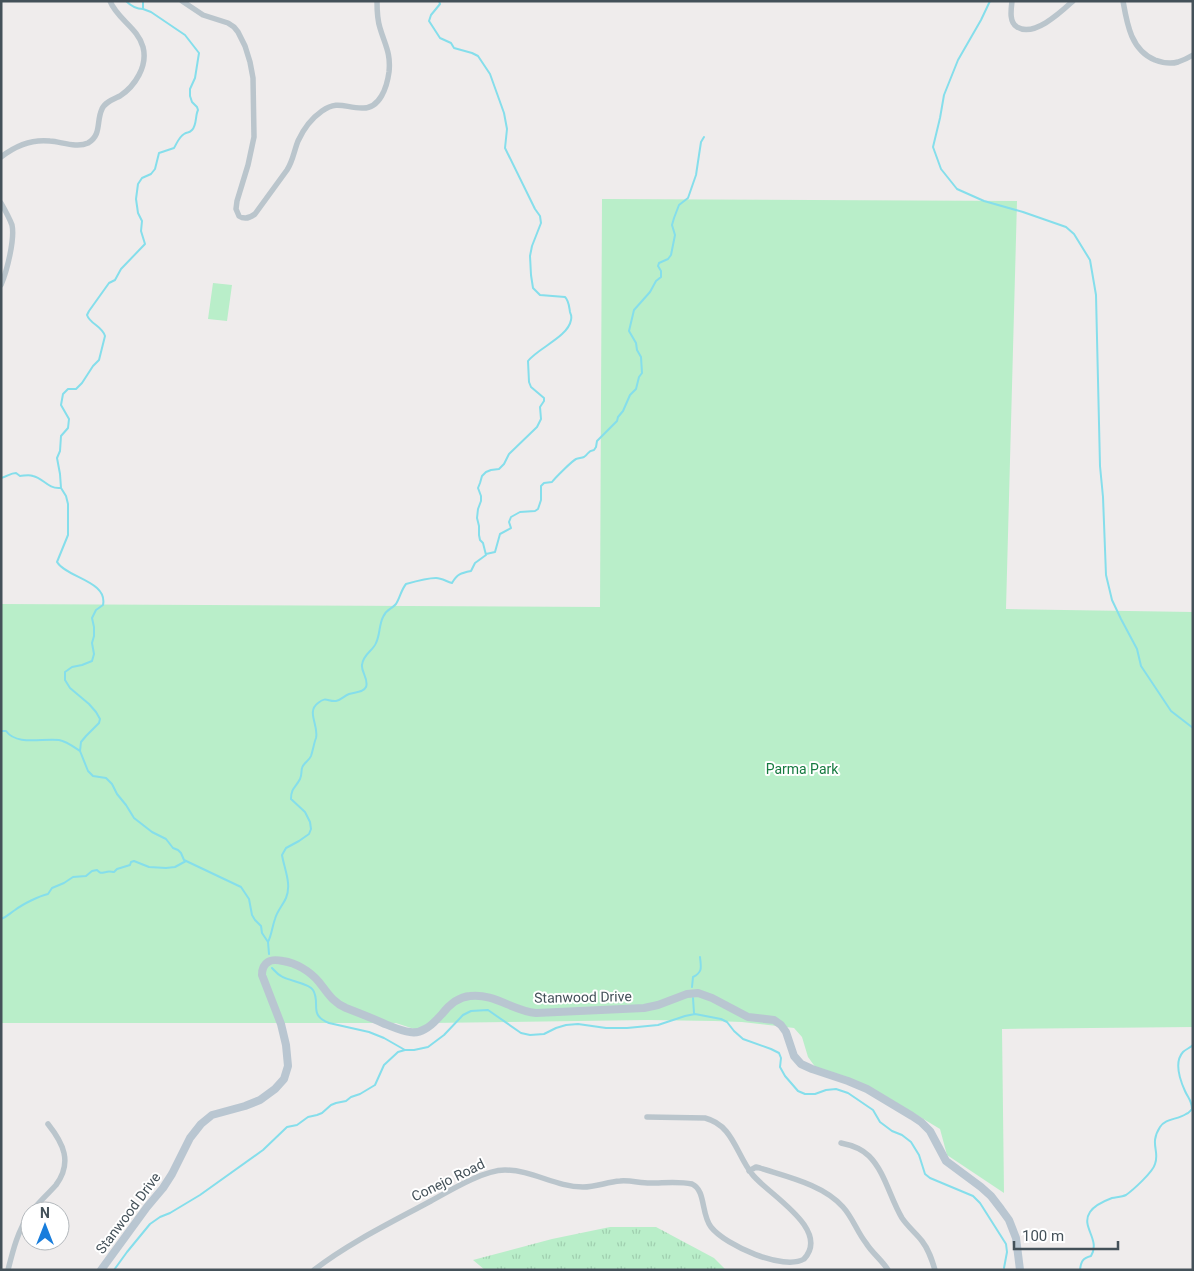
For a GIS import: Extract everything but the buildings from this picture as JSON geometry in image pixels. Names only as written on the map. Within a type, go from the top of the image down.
[{"type":"main road","name":"Stanwood Drive","points":[[101,1270],[163,1188],[190,1138],[201,1124],[212,1115],[260,1100],[275,1089],[284,1078],[288,1066],[286,1046],[281,1024],[262,971],[267,962],[278,960],[294,964],[309,972],[338,1004],[409,1032],[425,1029],[453,1002],[470,996],[484,996],[536,1013],[644,1008],[687,994],[698,993],[743,1015],[752,1018],[769,1019],[776,1022],[786,1032],[794,1056],[801,1064],[871,1090],[909,1113],[925,1126],[933,1136],[946,1161],[981,1186],[1002,1209],[1009,1220],[1016,1238],[1020,1270]]},
{"type":"street","points":[[1,157],[21,145],[36,141],[79,145],[87,143],[94,138],[98,130],[103,107],[125,92],[134,82],[142,66],[144,51],[131,28],[115,11],[110,1]]},
{"type":"street","points":[[182,1],[203,15],[228,23],[234,27],[245,46],[250,62],[253,78],[254,137],[236,209],[239,216],[246,219],[255,214],[287,170],[301,136],[316,116],[334,105],[368,107],[376,103],[382,95],[388,79],[389,62],[388,48],[379,26],[378,1]]},
{"type":"street","points":[[1012,1],[1013,22],[1018,28],[1024,30],[1032,29],[1047,22],[1073,1]]},
{"type":"street","points":[[1123,1],[1132,38],[1146,55],[1157,61],[1169,63],[1177,62],[1193,55]]},
{"type":"street","points":[[1,203],[9,218],[12,233],[8,262],[1,285]]},
{"type":"street","points":[[647,1117],[705,1118],[718,1123],[728,1132],[749,1170],[756,1167],[760,1168],[818,1188],[837,1200],[845,1208],[867,1245],[888,1270]]},
{"type":"street","points":[[41,1201],[56,1185],[64,1169],[65,1157],[63,1147],[48,1124]]},
{"type":"street","points":[[840,1143],[862,1150],[874,1162],[903,1219],[930,1254],[935,1270]]},
{"type":"street","name":"Conejo Road","points":[[314,1270],[357,1242],[443,1194],[482,1175],[503,1170],[519,1171],[570,1186],[581,1187],[591,1187],[621,1180],[696,1185],[700,1192],[704,1213],[712,1228],[735,1247],[757,1260],[796,1267],[806,1258],[809,1251],[811,1240],[809,1233],[796,1213],[758,1181],[749,1170]]},
{"type":"street","points":[[8,1270],[20,1232]]},
{"type":"green space","name":"Parma Park","points":[[602,199],[1017,201],[1006,609],[1193,612],[1193,1027],[1002,1029],[1004,1193],[947,1155],[940,1129],[887,1097],[816,1068],[808,1057],[802,1037],[794,1028],[742,1022],[648,1020],[428,1023],[420,1031],[396,1023],[1,1023],[1,604],[600,607]]},
{"type":"green space","points":[[213,283],[232,285],[227,321],[208,319]]},
{"type":"green space","points":[[610,1227],[656,1227],[714,1258],[726,1270],[485,1270],[473,1260],[552,1239]]},
{"type":"waterway","points":[[126,1],[134,7],[143,9]]},
{"type":"waterway","points":[[143,1],[143,9],[151,12],[185,35],[199,53],[195,78],[190,89],[192,102],[198,110],[195,126],[192,130],[185,133],[174,148],[159,153],[155,169],[151,174],[142,178],[138,184],[136,199],[138,213],[142,221],[141,231],[145,244],[121,269],[115,280],[109,283],[89,311],[87,315],[105,336],[99,360],[76,389],[68,389],[63,394],[61,405],[69,419],[68,428],[61,436],[60,451],[57,458],[61,488],[68,504],[68,535],[57,562],[69,572],[93,585],[103,597],[103,605],[96,610],[92,618],[94,627],[92,643],[94,654],[92,661],[72,667],[65,672],[65,680],[70,688],[89,704],[100,719],[99,723],[81,742],[80,751],[88,771],[93,776],[106,778],[134,818],[152,832],[166,839],[173,848],[181,853],[184,860],[241,887],[249,899],[252,915],[261,926],[262,933],[268,942],[269,954]]},
{"type":"waterway","points":[[268,942],[276,916],[288,893],[288,882],[282,855],[286,848],[309,834],[311,829],[305,812],[291,799],[291,795],[301,778],[303,766],[311,756],[316,738],[313,710],[323,700],[336,701],[365,689],[367,684],[362,668],[363,661],[376,643],[385,614],[396,604],[406,584],[436,578],[452,583],[460,574],[471,571],[475,563],[486,555],[483,543],[480,540],[477,518],[481,501],[478,488],[482,476],[486,472],[499,469],[509,454],[537,427],[541,419],[540,407],[544,398],[531,387],[528,361],[559,337],[569,326],[571,320],[569,304],[565,297],[540,295],[533,288],[530,256],[541,223],[540,216],[505,148],[507,129],[504,113],[490,74],[478,56],[454,48],[451,43],[440,38],[429,21],[431,15],[440,4],[439,1]]},
{"type":"waterway","points":[[990,1],[958,60],[944,95],[933,147],[941,169],[957,189],[984,201],[1066,227],[1074,234],[1090,260],[1096,295],[1100,466],[1106,575],[1112,600],[1137,649],[1141,666],[1171,711],[1193,728]]},
{"type":"waterway","points":[[486,554],[495,552],[500,534],[511,528],[509,522],[511,517],[520,512],[538,509],[541,500],[541,486],[544,483],[552,482],[574,460],[584,457],[594,450],[597,441],[617,421],[630,395],[636,389],[642,373],[641,357],[629,331],[634,310],[661,277],[659,263],[668,259],[671,255],[675,235],[672,225],[679,205],[688,198],[696,175],[701,142],[704,137]]},
{"type":"waterway","points":[[1,478],[14,473],[20,476],[31,475],[52,487],[60,488]]},
{"type":"waterway","points":[[1,731],[6,731],[11,736],[23,740],[62,741],[80,751]]},
{"type":"waterway","points":[[1,919],[40,896],[48,894],[52,888],[73,877],[86,876],[92,871],[97,870],[101,873],[114,872],[117,869],[130,865],[134,861],[149,867],[166,868],[175,867],[186,861]]},
{"type":"waterway","points":[[692,987],[693,977],[701,969],[700,957]]},
{"type":"waterway","points":[[272,968],[284,978],[303,984],[313,990],[317,1012],[323,1020],[369,1032],[405,1050],[428,1047],[444,1035],[463,1015],[471,1011],[488,1010],[521,1033],[530,1035],[544,1034],[566,1025],[578,1024],[606,1028],[658,1025],[695,1014],[721,1019],[727,1022],[743,1039],[779,1053],[781,1058],[780,1067],[798,1091],[805,1094],[815,1094],[836,1089],[848,1093],[873,1110],[880,1122],[911,1142],[919,1155],[925,1174],[930,1178],[973,1196],[980,1203],[1006,1244],[1007,1252],[1004,1268]]},
{"type":"waterway","points":[[693,998],[695,1014]]},
{"type":"waterway","points":[[1080,1270],[1083,1260],[1091,1256],[1093,1250],[1094,1244],[1087,1223],[1090,1212],[1112,1198],[1126,1195],[1151,1172],[1156,1159],[1155,1138],[1160,1127],[1165,1122],[1183,1116],[1192,1109],[1191,1102],[1181,1082],[1178,1066],[1180,1056],[1193,1045]]},
{"type":"waterway","points":[[114,1270],[150,1224],[200,1195],[263,1150],[287,1127],[297,1125],[308,1117],[322,1113],[331,1105],[346,1101],[375,1085],[384,1065],[398,1052],[405,1050]]}]
